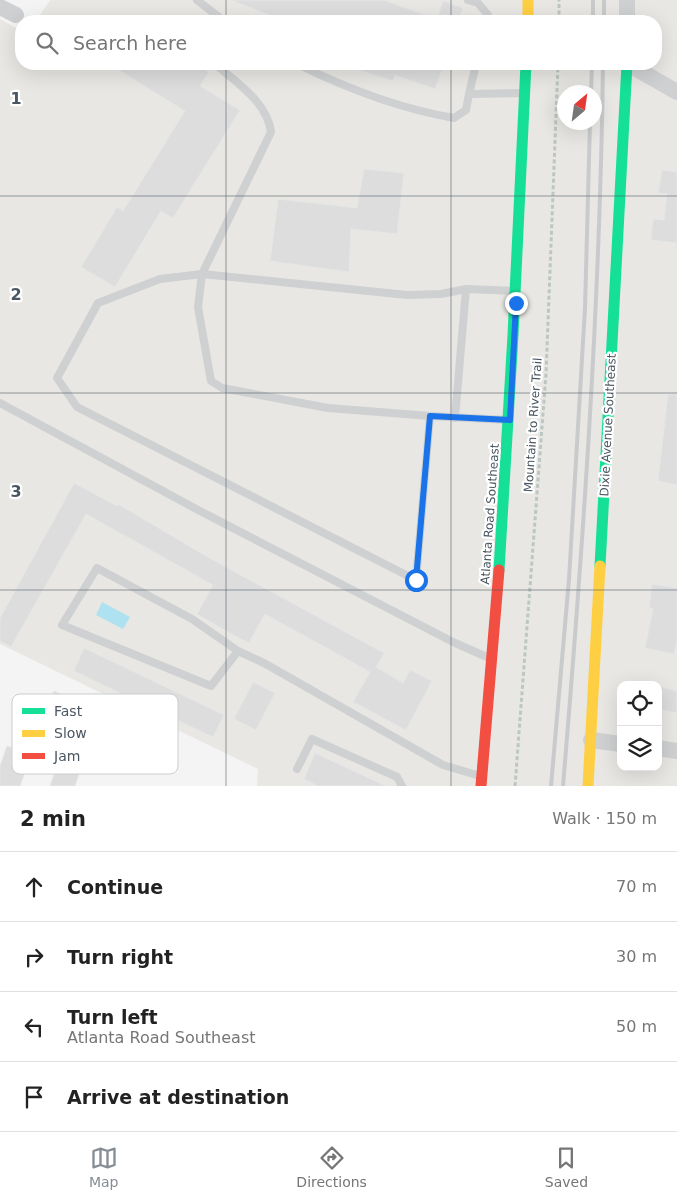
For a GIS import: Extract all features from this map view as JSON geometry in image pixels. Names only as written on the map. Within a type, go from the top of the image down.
[{"type":"main road","points":[[528,0],[528,15]]},
{"type":"main road","name":"Atlanta Road Southeast","points":[[481,782],[493,660],[510,420],[526,70]]},
{"type":"main road","name":"Dixie Avenue Southeast","points":[[588,786],[627,70]]},
{"type":"street","points":[[627,15],[628,0]]},
{"type":"street","points":[[0,7],[16,15]]},
{"type":"street","points":[[638,70],[677,92]]},
{"type":"street","points":[[591,740],[617,743]]},
{"type":"street","points":[[662,749],[677,751]]},
{"type":"lane","points":[[197,0],[216,15]]},
{"type":"lane","points":[[468,0],[478,3],[488,15]]},
{"type":"lane","points":[[223,70],[258,102],[269,118],[271,132],[202,274],[198,307],[211,381],[222,388],[328,408],[455,418],[510,420]]},
{"type":"lane","points":[[313,70],[388,100],[430,114],[454,118],[466,110],[475,70]]},
{"type":"lane","points":[[469,94],[525,92]]},
{"type":"lane","points":[[430,416],[416,580],[77,407],[57,378],[98,303],[160,279],[202,274],[407,295],[441,294],[466,289],[517,291]]},
{"type":"lane","points":[[455,418],[466,289]]},
{"type":"lane","points":[[0,403],[200,511],[453,642],[493,660]]},
{"type":"lane","points":[[238,652],[211,686],[62,625],[96,568],[192,619],[238,652],[264,663],[443,765],[481,782]]},
{"type":"lane","points":[[297,769],[312,739],[397,777],[402,786]]},
{"type":"path","points":[[559,0],[559,15]]},
{"type":"path","name":"Mountain to River Trail","points":[[515,786],[546,374],[558,70]]},
{"type":"shaded area","points":[[50,0],[677,0],[677,786],[257,786],[258,769],[178,730],[178,694],[103,694],[0,644],[0,19],[15,28],[15,70],[662,70],[662,15],[40,15]]},
{"type":"water","points":[[102,602],[130,617],[123,629],[96,615]]},
{"type":"building","points":[[231,0],[384,0],[426,15],[269,15]]},
{"type":"building","points":[[443,1],[463,8],[460,15],[438,15]]},
{"type":"building","points":[[119,70],[206,70],[209,72],[200,86],[240,110],[173,218],[161,211],[115,287],[81,267],[117,207],[123,211],[185,111]]},
{"type":"building","points":[[359,70],[442,70],[435,89],[395,75],[393,81]]},
{"type":"building","points":[[364,169],[404,173],[397,234],[351,229],[349,272],[270,261],[278,199],[357,208]]},
{"type":"building","points":[[662,170],[677,172],[677,243],[651,240],[653,219],[664,220],[667,194],[658,193]]},
{"type":"building","points":[[668,394],[677,394],[677,485],[658,481]]},
{"type":"building","points":[[74,483],[117,506],[118,504],[213,560],[384,653],[376,667],[403,683],[410,670],[432,681],[406,730],[353,702],[370,672],[265,614],[249,643],[228,632],[197,614],[213,585],[86,514],[11,647],[0,641],[0,618]]},
{"type":"building","points":[[652,584],[677,588],[677,642],[674,654],[645,648],[653,609],[649,608]]},
{"type":"building","points":[[84,648],[224,715],[213,737],[178,720],[178,694],[122,694],[74,671]]},
{"type":"building","points":[[253,682],[275,693],[256,730],[234,719]]},
{"type":"building","points":[[662,687],[677,691],[677,713],[662,710]]},
{"type":"building","points":[[7,746],[12,748],[12,774],[24,774],[20,786],[0,786],[0,766]]},
{"type":"building","points":[[315,753],[386,786],[318,786],[304,779]]},
{"type":"building","points":[[54,774],[79,774],[75,786],[50,786]]},
{"type":"railway","points":[[593,0],[593,15]]},
{"type":"railway","points":[[604,0],[604,15]]},
{"type":"railway","points":[[591,85],[592,70]]},
{"type":"railway","points":[[563,786],[589,425],[598,245],[603,70]]},
{"type":"railway","points":[[551,786],[569,579],[585,308],[590,130]]},
{"type":"traffic: fast","points":[[499,570],[526,70]]},
{"type":"traffic: fast","points":[[600,566],[627,70]]},
{"type":"traffic: slow","points":[[528,0],[528,15]]},
{"type":"traffic: slow","points":[[588,786],[600,566]]},
{"type":"traffic: jam","points":[[481,786],[499,570]]},
{"type":"route","points":[[416,580],[430,416],[510,420],[516,303]]}]
